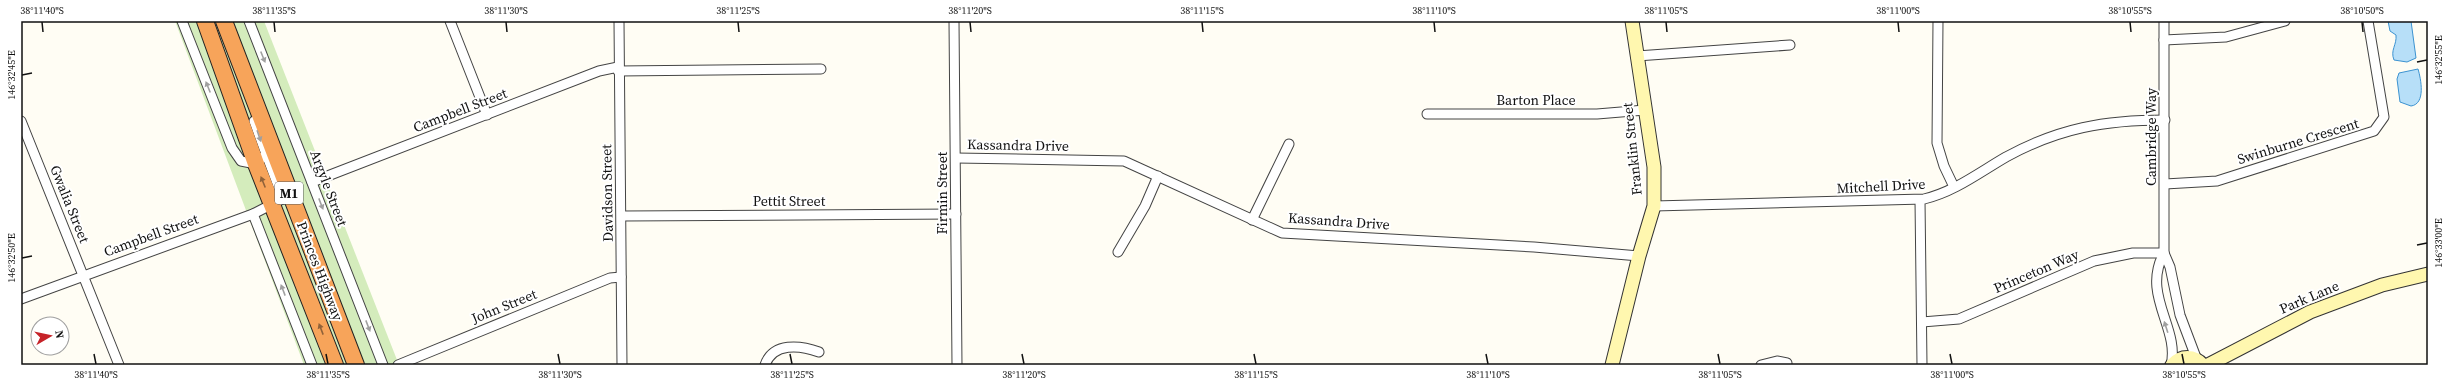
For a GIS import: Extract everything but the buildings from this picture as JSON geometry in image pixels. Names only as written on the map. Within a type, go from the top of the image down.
[{"type":"highway","name":"Princes Highway","points":[[224,21],[253,98],[282,199],[335,365]]},
{"type":"highway","name":"Princes Highway","points":[[208,25],[261,159],[282,199],[356,365]]},
{"type":"street","points":[[182,21],[232,148],[241,161],[261,159],[254,120],[253,98]]},
{"type":"street","name":"Argyle Street","points":[[249,21],[383,365]]},
{"type":"street","points":[[450,21],[486,115]]},
{"type":"street","name":"Davidson Street","points":[[619,21],[618,69],[622,216],[622,365]]},
{"type":"street","name":"Firmin Street","points":[[954,21],[956,158],[956,365]]},
{"type":"street","name":"Franklin Street","points":[[1612,365],[1639,256],[1654,206],[1654,167],[1632,21]]},
{"type":"street","points":[[1938,21],[1937,143],[1944,166],[1954,187]]},
{"type":"street","name":"Cambridge Way","points":[[2164,21],[2164,253],[2170,267],[2180,315],[2202,363]]},
{"type":"street","points":[[2164,40],[2226,37],[2285,21]]},
{"type":"street","name":"Swinburne Crescent","points":[[2165,184],[2217,181],[2374,131],[2384,117],[2368,21]]},
{"type":"street","points":[[1637,56],[1790,45]]},
{"type":"street","name":"Campbell Street","points":[[312,182],[599,71],[618,69],[821,69]]},
{"type":"street","name":"Barton Place","points":[[1427,114],[1597,114],[1645,110]]},
{"type":"street","name":"Mitchell Drive","points":[[1654,206],[1920,200],[1940,195],[2027,147],[2085,126],[2106,122],[2165,120]]},
{"type":"street","name":"Gwalia Street","points":[[21,121],[119,365]]},
{"type":"street","points":[[1252,220],[1289,144]]},
{"type":"street","name":"Kassandra Drive","points":[[956,158],[1124,161],[1282,233],[1534,247],[1639,256]]},
{"type":"street","points":[[1118,252],[1145,206],[1158,176]]},
{"type":"street","name":"Campbell Street","points":[[21,300],[83,275],[253,214],[282,199]]},
{"type":"street","points":[[1920,200],[1922,365]]},
{"type":"street","points":[[253,214],[312,365]]},
{"type":"street","name":"Pettit Street","points":[[622,216],[956,214]]},
{"type":"street","name":"Princeton Way","points":[[1922,322],[1959,319],[2094,261],[2133,253],[2164,253]]},
{"type":"street","name":"Cambridge Way","points":[[2164,253],[2159,262],[2157,288],[2160,310],[2174,354],[2171,365]]},
{"type":"street","name":"Park Lane","points":[[2202,363],[2310,312],[2382,285],[2428,274]]},
{"type":"street","name":"John Street","points":[[398,365],[610,278],[621,277]]},
{"type":"street","points":[[764,365],[768,357],[783,348],[804,347],[819,352]]},
{"type":"street","points":[[2171,365],[2181,358],[2187,357],[2202,363]]},
{"type":"street","points":[[1761,365],[1777,361],[1787,363]]},
{"type":"green space","points":[[175,21],[264,21],[399,365],[304,365]]},
{"type":"water","points":[[2388,21],[2411,21],[2416,58],[2407,62],[2394,60],[2393,50],[2396,42],[2396,35],[2390,31]]},
{"type":"water","points":[[2418,69],[2421,85],[2421,96],[2416,104],[2411,106],[2400,102],[2397,79],[2399,73]]}]
